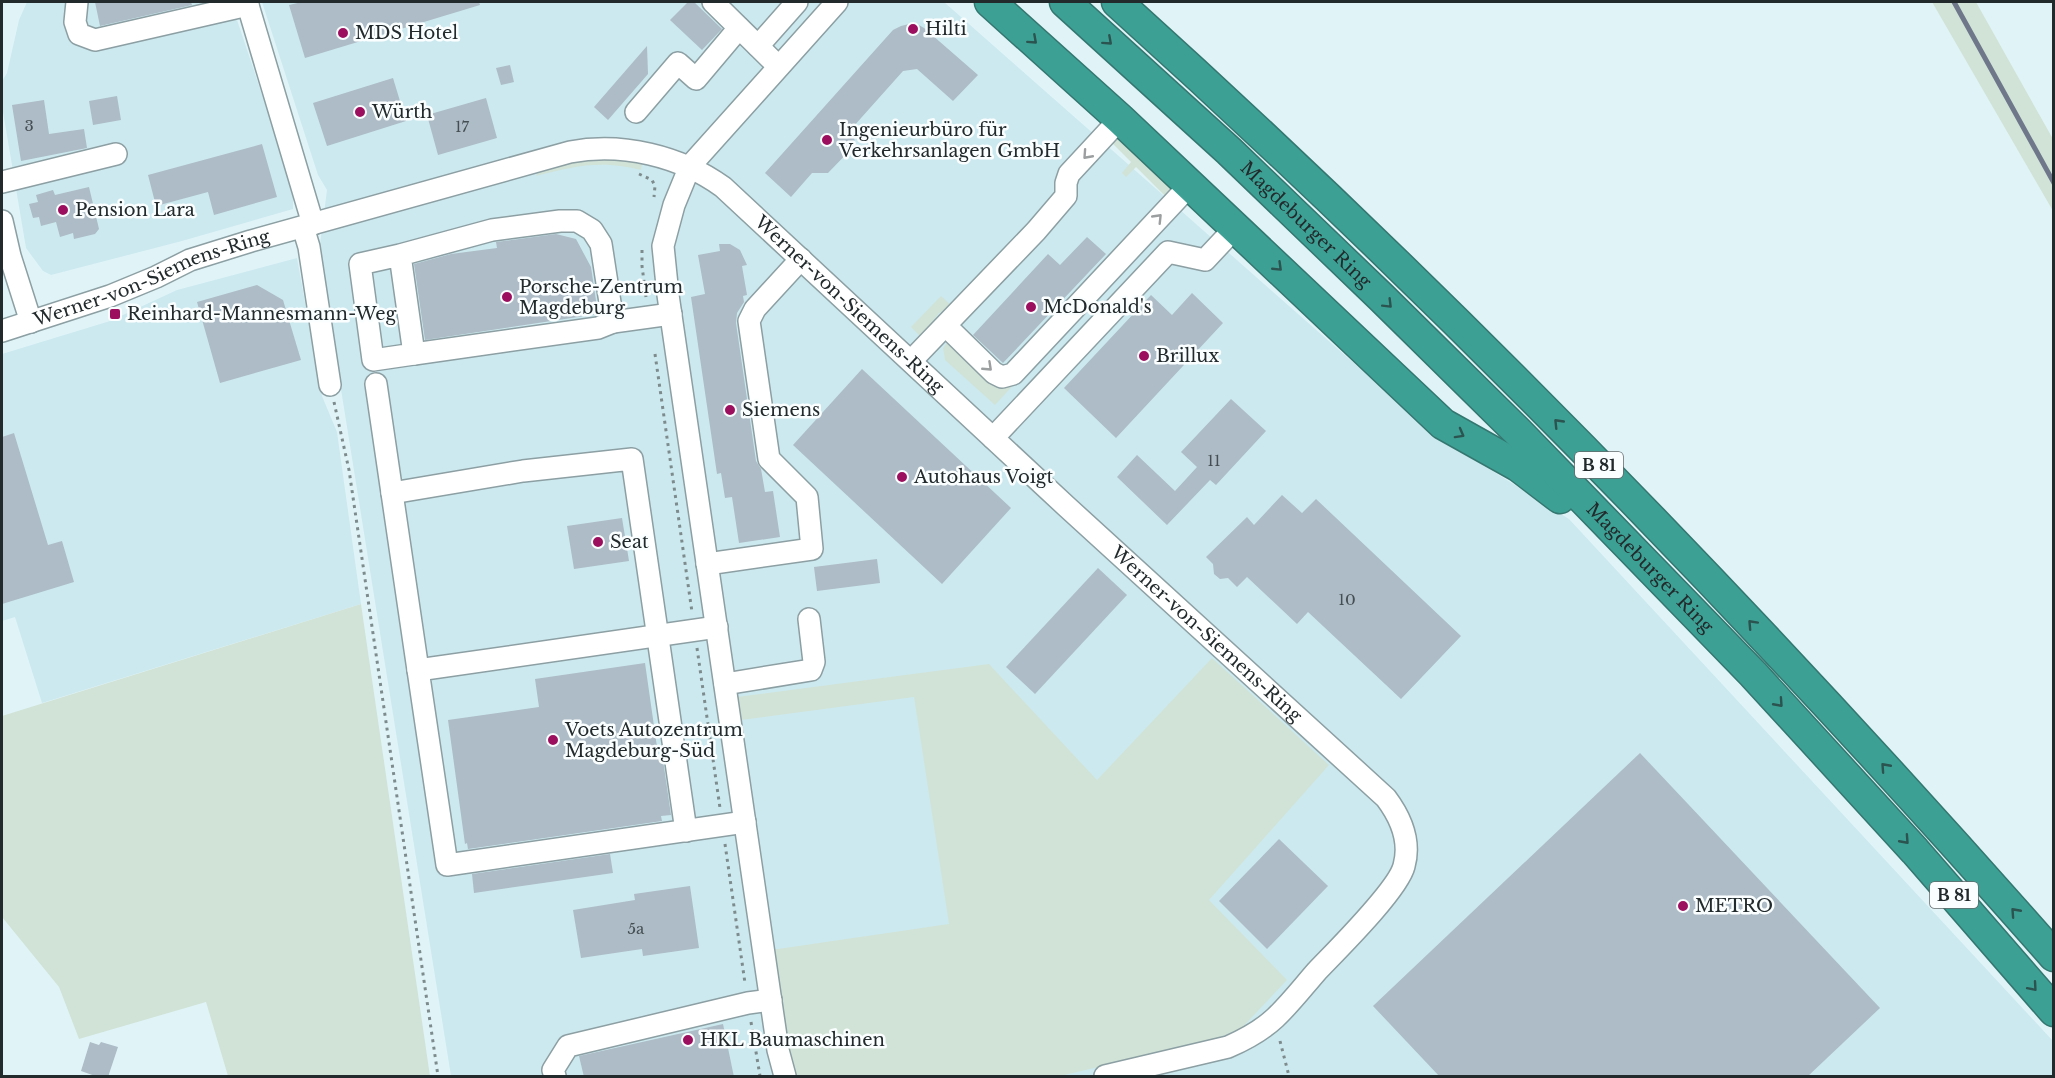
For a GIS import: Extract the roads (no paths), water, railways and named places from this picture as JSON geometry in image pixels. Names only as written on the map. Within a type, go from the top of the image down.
[{"type":"highway","points":[[990,2],[1191,184],[1443,424],[1534,477],[1564,501],[1608,544],[1651,570]]},
{"type":"highway","name":"Magdeburger Ring","points":[[1065,2],[1229,151],[1518,432],[1754,674],[1891,825],[2054,1011]]},
{"type":"highway","name":"Magdeburger Ring","points":[[1117,2],[1250,121],[1532,397],[1808,683],[2054,956]]},
{"type":"street","points":[[76,2],[75,22],[79,34],[95,40],[247,3],[308,225],[309,247],[330,385]]},
{"type":"street","points":[[713,2],[778,66]]},
{"type":"street","points":[[758,46],[797,2]]},
{"type":"street","points":[[785,1077],[778,1050],[663,246],[674,204],[690,166],[837,2]]},
{"type":"street","points":[[636,112],[678,63],[696,79],[740,28]]},
{"type":"street","points":[[910,361],[946,326],[1066,196],[1065,183],[1070,174],[1120,119]]},
{"type":"street","name":"Werner-von-Siemens-Ring","points":[[2,331],[110,296],[190,260],[547,157],[581,150],[609,148],[626,150],[690,166],[723,187],[1386,798],[1398,814],[1406,839],[1406,858],[1399,878],[1274,1019],[1243,1041],[1228,1047],[1106,1077]]},
{"type":"street","points":[[2,182],[116,154]]},
{"type":"street","points":[[946,326],[994,373],[1002,376],[1011,375],[1191,184]]},
{"type":"street","points":[[2,221],[10,256],[31,322]]},
{"type":"street","points":[[613,322],[601,244],[592,230],[577,221],[492,230],[360,264],[373,360],[598,328],[613,322],[671,314]]},
{"type":"street","points":[[993,438],[1168,252],[1205,260],[1236,226]]},
{"type":"street","points":[[400,255],[414,354]]},
{"type":"street","points":[[707,564],[812,549],[807,497],[770,459],[749,321],[755,309],[801,260]]},
{"type":"street","points":[[375,384],[447,865],[746,822]]},
{"type":"street","points":[[392,493],[523,471],[632,459],[686,831]]},
{"type":"street","points":[[725,684],[811,670],[814,662],[809,619]]},
{"type":"street","points":[[418,670],[717,627]]},
{"type":"street","points":[[555,1077],[553,1070],[568,1046],[748,1003],[771,1000]]},
{"type":"waterway","points":[[1954,2],[2054,183]]},
{"type":"place","name":"Hilti","points":[[913,29]]},
{"type":"place","name":"MDS Hotel","points":[[343,33]]},
{"type":"place","name":"Würth","points":[[360,112]]},
{"type":"place","name":"Ingenieurbüro für Verkehrsanlagen GmbH","points":[[827,140]]},
{"type":"place","name":"Pension Lara","points":[[63,210]]},
{"type":"place","name":"Porsche-Zentrum Magdeburg","points":[[507,297]]},
{"type":"place","name":"McDonald's","points":[[1031,307]]},
{"type":"place","name":"Reinhard-Mannesmann-Weg","points":[[115,314]]},
{"type":"place","name":"Brillux","points":[[1144,356]]},
{"type":"place","name":"Siemens","points":[[730,410]]},
{"type":"place","name":"Autohaus Voigt","points":[[902,477]]},
{"type":"place","name":"Seat","points":[[598,542]]},
{"type":"place","name":"Voets Autozentrum Magdeburg-Süd","points":[[553,740]]},
{"type":"place","name":"METRO","points":[[1683,906]]},
{"type":"place","name":"HKL Baumaschinen","points":[[688,1040]]}]
